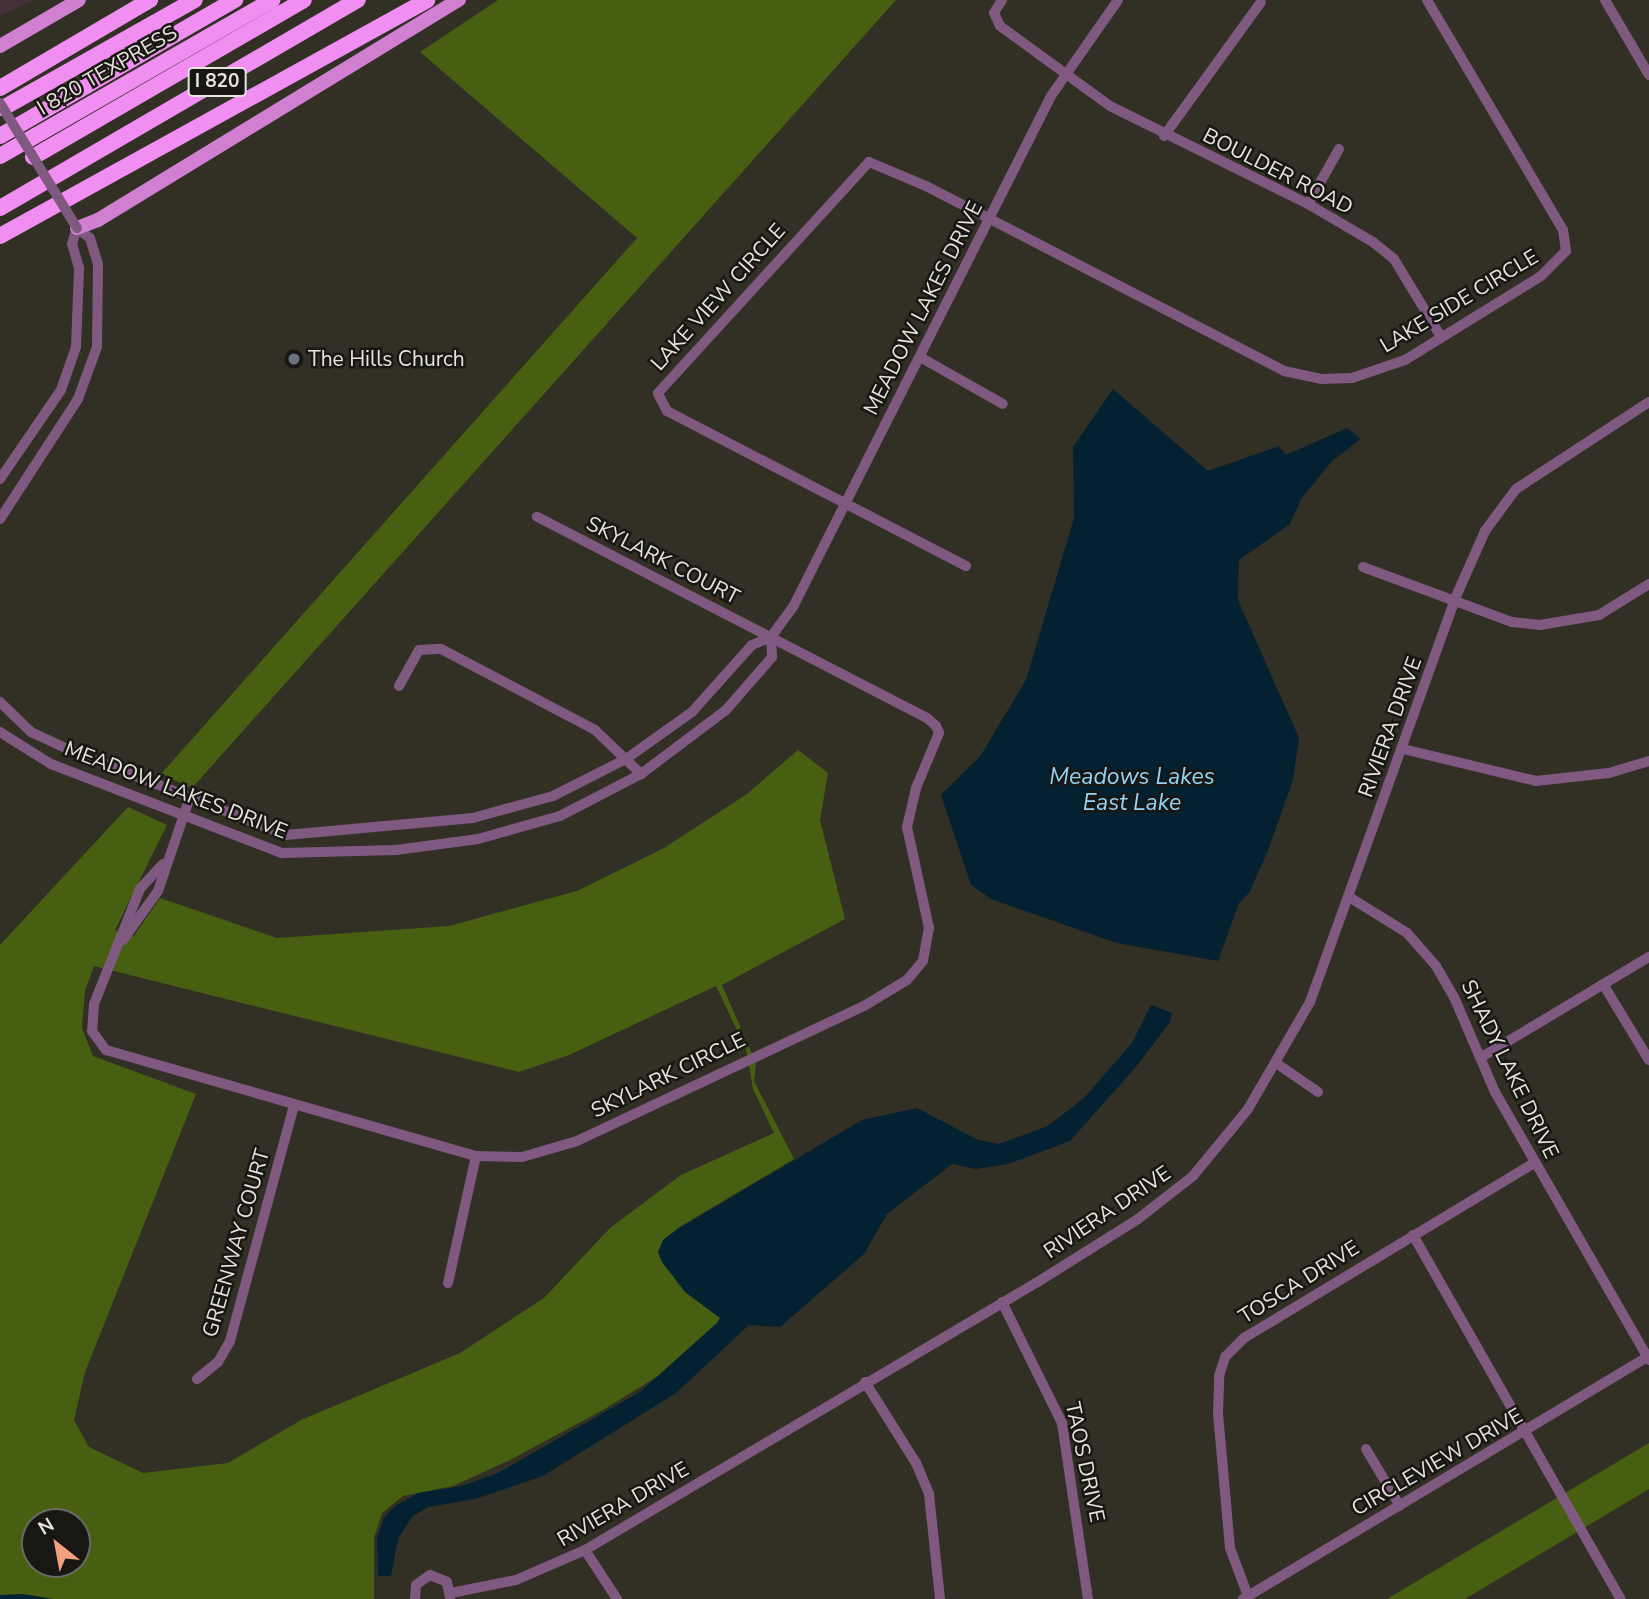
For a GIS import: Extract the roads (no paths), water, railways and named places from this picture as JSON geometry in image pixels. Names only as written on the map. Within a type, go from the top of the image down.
[{"type":"highway","points":[[0,88],[150,0]]},
{"type":"highway","points":[[2,105],[43,86],[195,0]]},
{"type":"highway","name":"I 820 TEXPRESS","points":[[0,136],[235,0]]},
{"type":"highway","name":"I 820 TEXPRESS","points":[[0,156],[272,0]]},
{"type":"highway","points":[[33,157],[304,0]]},
{"type":"highway","name":"I 820","points":[[0,208],[358,0]]},
{"type":"highway","points":[[0,236],[426,0]]},
{"type":"main road","points":[[0,46],[79,0]]},
{"type":"main road","points":[[77,228],[98,220],[459,0]]},
{"type":"street","name":"BOULDER ROAD","points":[[1002,0],[994,13],[1000,26],[1065,74],[1164,136],[1308,204],[1394,259],[1441,337]]},
{"type":"street","name":"MEADOW LAKES DRIVE","points":[[0,702],[31,732],[189,800],[286,835],[369,830],[473,818],[553,796],[626,759],[692,712],[752,645],[771,638],[794,605],[1065,74],[1118,0]]},
{"type":"street","name":"LAKE SIDE CIRCLE","points":[[989,220],[1284,370],[1321,379],[1352,379],[1405,360],[1541,276],[1564,257],[1566,241],[1427,0]]},
{"type":"street","points":[[1605,0],[1649,75]]},
{"type":"street","points":[[1164,136],[1261,2]]},
{"type":"street","points":[[0,519],[78,399],[97,347],[98,264],[90,238],[77,228],[2,105]]},
{"type":"street","points":[[1308,204],[1339,149]]},
{"type":"street","name":"LAKE VIEW CIRCLE","points":[[848,501],[667,411],[658,393],[866,164],[926,186],[989,220]]},
{"type":"street","points":[[0,479],[61,390],[76,347],[79,268],[72,244],[77,228]]},
{"type":"street","points":[[920,357],[1003,404]]},
{"type":"street","name":"RIVIERA DRIVE","points":[[415,1599],[416,1585],[430,1576],[442,1578],[450,1596],[516,1580],[585,1550],[1002,1303],[1170,1196],[1212,1156],[1276,1063],[1310,1002],[1473,554],[1503,503],[1559,457],[1649,402]]},
{"type":"street","points":[[848,501],[966,566]]},
{"type":"street","name":"SKYLARK COURT","points":[[537,517],[771,638]]},
{"type":"street","points":[[1363,567],[1512,622],[1540,625],[1599,615],[1649,584]]},
{"type":"street","name":"MEADOW LAKES DRIVE","points":[[0,732],[17,747],[51,764],[282,853],[396,850],[478,839],[560,816],[640,774],[726,710],[772,657],[771,638]]},
{"type":"street","name":"SKYLARK CIRCLE","points":[[163,864],[140,889],[90,1021],[97,1042],[106,1050],[476,1156],[522,1157],[577,1141],[864,1006],[907,980],[923,961],[929,939],[927,904],[907,827],[916,788],[939,733],[936,726],[927,718],[771,638]]},
{"type":"street","points":[[399,686],[419,650],[441,649],[595,730],[640,774]]},
{"type":"street","points":[[1403,749],[1536,781],[1609,773],[1649,761]]},
{"type":"street","name":"SKYLARK CIRCLE","points":[[118,945],[137,926],[158,891],[163,864],[189,800]]},
{"type":"street","name":"SHADY LAKE DRIVE","points":[[1349,897],[1418,944],[1454,997],[1480,1058],[1534,1163],[1648,1358]]},
{"type":"street","points":[[1480,1058],[1649,957]]},
{"type":"street","points":[[1603,984],[1649,1060]]},
{"type":"street","points":[[1276,1063],[1318,1093]]},
{"type":"street","name":"GREENWAY COURT","points":[[197,1379],[218,1362],[230,1341],[294,1106]]},
{"type":"street","points":[[448,1283],[476,1156]]},
{"type":"street","name":"TOSCA DRIVE","points":[[1245,1597],[1230,1548],[1218,1414],[1219,1376],[1225,1357],[1244,1338],[1534,1163]]},
{"type":"street","points":[[1413,1235],[1621,1599]]},
{"type":"street","name":"TAOS DRIVE","points":[[1002,1303],[1059,1414],[1088,1599]]},
{"type":"street","name":"CIRCLEVIEW DRIVE","points":[[1245,1597],[1648,1358]]},
{"type":"street","points":[[865,1382],[916,1463],[929,1494],[940,1599]]},
{"type":"street","points":[[1366,1450],[1400,1506]]},
{"type":"street","points":[[585,1550],[617,1599]]},
{"type":"water","name":"Meadows Lakes East Lake","points":[[1113,389],[1208,471],[1279,446],[1286,455],[1347,428],[1361,439],[1332,461],[1301,499],[1290,524],[1239,560],[1238,600],[1299,738],[1293,780],[1267,853],[1249,893],[1239,903],[1218,961],[1117,943],[991,899],[971,885],[941,795],[981,755],[1026,680],[1074,518],[1073,447]]},
{"type":"water","points":[[1151,1005],[1172,1013],[1170,1022],[1135,1068],[1070,1141],[1008,1164],[976,1169],[952,1164],[887,1214],[864,1254],[780,1327],[749,1325],[676,1393],[543,1476],[475,1499],[428,1507],[412,1517],[398,1539],[391,1576],[378,1576],[377,1538],[384,1518],[395,1506],[418,1493],[462,1486],[498,1473],[640,1392],[717,1323],[720,1318],[685,1292],[662,1262],[658,1252],[663,1240],[676,1230],[862,1120],[917,1108],[978,1140],[999,1144],[1048,1126],[1084,1098],[1132,1043]]},
{"type":"water","points":[[23,1594],[54,1599],[0,1599],[0,1595]]},
{"type":"place","name":"The Hills Church","points":[[294,359]]}]
